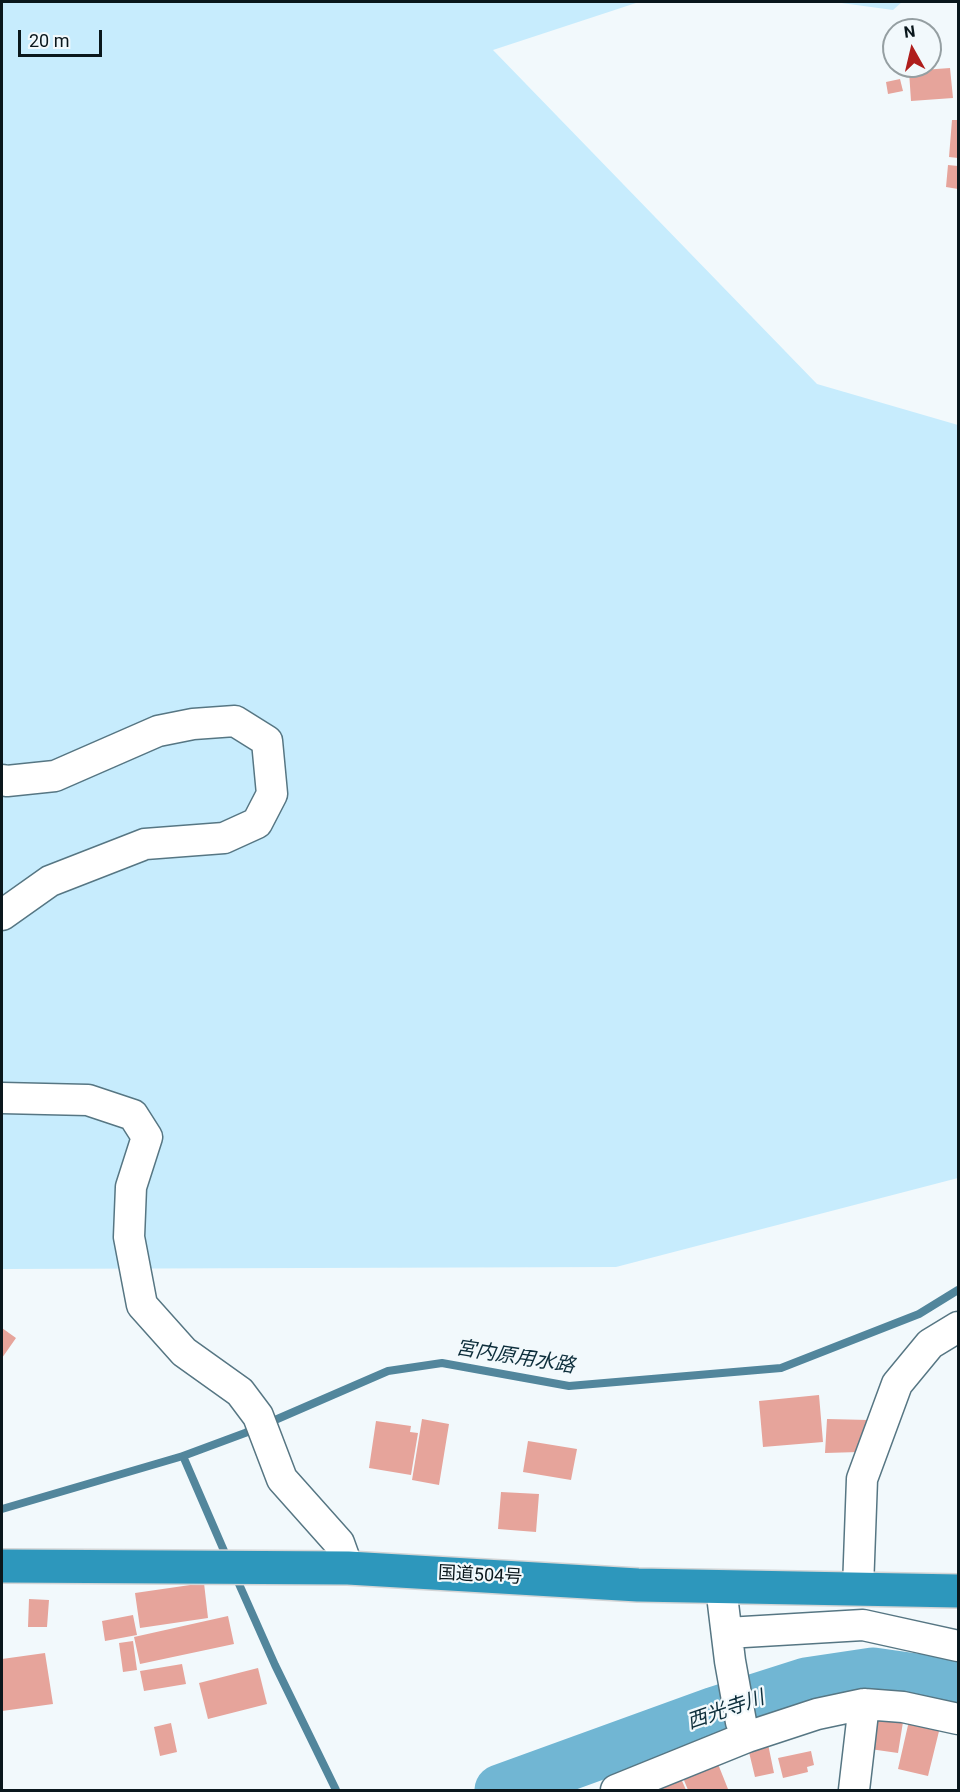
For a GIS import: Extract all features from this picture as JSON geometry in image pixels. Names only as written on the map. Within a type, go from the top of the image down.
[{"type":"highway","name":"国道504号","points":[[2,1566],[348,1568],[638,1585],[958,1591]]},
{"type":"street","points":[[2,780],[55,776],[158,731],[193,724],[235,721],[267,741],[272,794],[257,823],[224,838],[145,844],[50,881],[2,915]]},
{"type":"street","points":[[2,1098],[88,1100],[133,1116],[147,1137],[131,1187],[129,1237],[142,1305],[184,1352],[240,1392],[262,1427],[282,1479],[339,1543],[348,1568]]},
{"type":"street","points":[[858,1588],[862,1479],[897,1384],[930,1344],[958,1327]]},
{"type":"street","points":[[721,1587],[728,1647],[744,1730]]},
{"type":"street","points":[[728,1647],[863,1625],[958,1646]]},
{"type":"street","points":[[854,1791],[864,1704]]},
{"type":"street","points":[[616,1791],[744,1730],[864,1704],[903,1707],[958,1719]]},
{"type":"shaded area","points":[[2,2],[639,2],[493,50],[817,384],[958,425],[958,1178],[616,1267],[2,1269]]},
{"type":"shaded area","points":[[834,2],[902,2],[893,10]]},
{"type":"building","points":[[950,68],[953,98],[911,101],[909,78],[942,78],[942,69]]},
{"type":"building","points":[[900,79],[903,91],[888,94],[886,82]]},
{"type":"building","points":[[952,120],[958,120],[958,158],[949,157]]},
{"type":"building","points":[[948,165],[958,166],[958,189],[946,187]]},
{"type":"building","points":[[2,1328],[16,1338],[2,1358]]},
{"type":"building","points":[[819,1395],[823,1442],[763,1447],[759,1401]]},
{"type":"building","points":[[422,1419],[449,1424],[439,1485],[412,1480]]},
{"type":"building","points":[[827,1419],[868,1420],[859,1452],[825,1453]]},
{"type":"building","points":[[376,1421],[411,1426],[410,1432],[418,1433],[411,1475],[369,1468]]},
{"type":"building","points":[[528,1441],[577,1449],[571,1480],[523,1472]]},
{"type":"building","points":[[501,1492],[539,1494],[536,1532],[498,1529]]},
{"type":"building","points":[[204,1583],[208,1618],[140,1628],[135,1593]]},
{"type":"building","points":[[29,1599],[49,1600],[47,1627],[28,1627]]},
{"type":"building","points":[[133,1615],[137,1635],[105,1641],[102,1621]]},
{"type":"building","points":[[228,1616],[234,1644],[140,1664],[134,1637]]},
{"type":"building","points":[[133,1641],[137,1670],[123,1672],[119,1643]]},
{"type":"building","points":[[45,1653],[53,1704],[2,1711],[2,1659]]},
{"type":"building","points":[[182,1664],[186,1684],[144,1691],[140,1671]]},
{"type":"building","points":[[258,1668],[267,1704],[208,1719],[199,1683]]},
{"type":"building","points":[[911,1712],[942,1719],[928,1776],[898,1769]]},
{"type":"building","points":[[876,1717],[903,1722],[898,1753],[870,1749]]},
{"type":"building","points":[[171,1723],[177,1752],[160,1756],[154,1727]]},
{"type":"building","points":[[768,1744],[774,1773],[755,1777],[748,1748]]},
{"type":"building","points":[[811,1751],[814,1765],[807,1767],[808,1772],[783,1778],[778,1758]]},
{"type":"building","points":[[716,1759],[728,1789],[688,1790],[681,1773]]},
{"type":"building","points":[[679,1774],[686,1790],[639,1790]]},
{"type":"waterway","name":"宮内原用水路","points":[[2,1509],[183,1456],[245,1433],[388,1371],[442,1363],[569,1386],[781,1368],[919,1314],[958,1290]]},
{"type":"waterway","points":[[183,1456],[228,1560]]},
{"type":"waterway","points":[[235,1575],[275,1665],[336,1790]]},
{"type":"waterway","name":"西光寺川","points":[[500,1790],[715,1712],[806,1683],[873,1673],[958,1685]]}]
